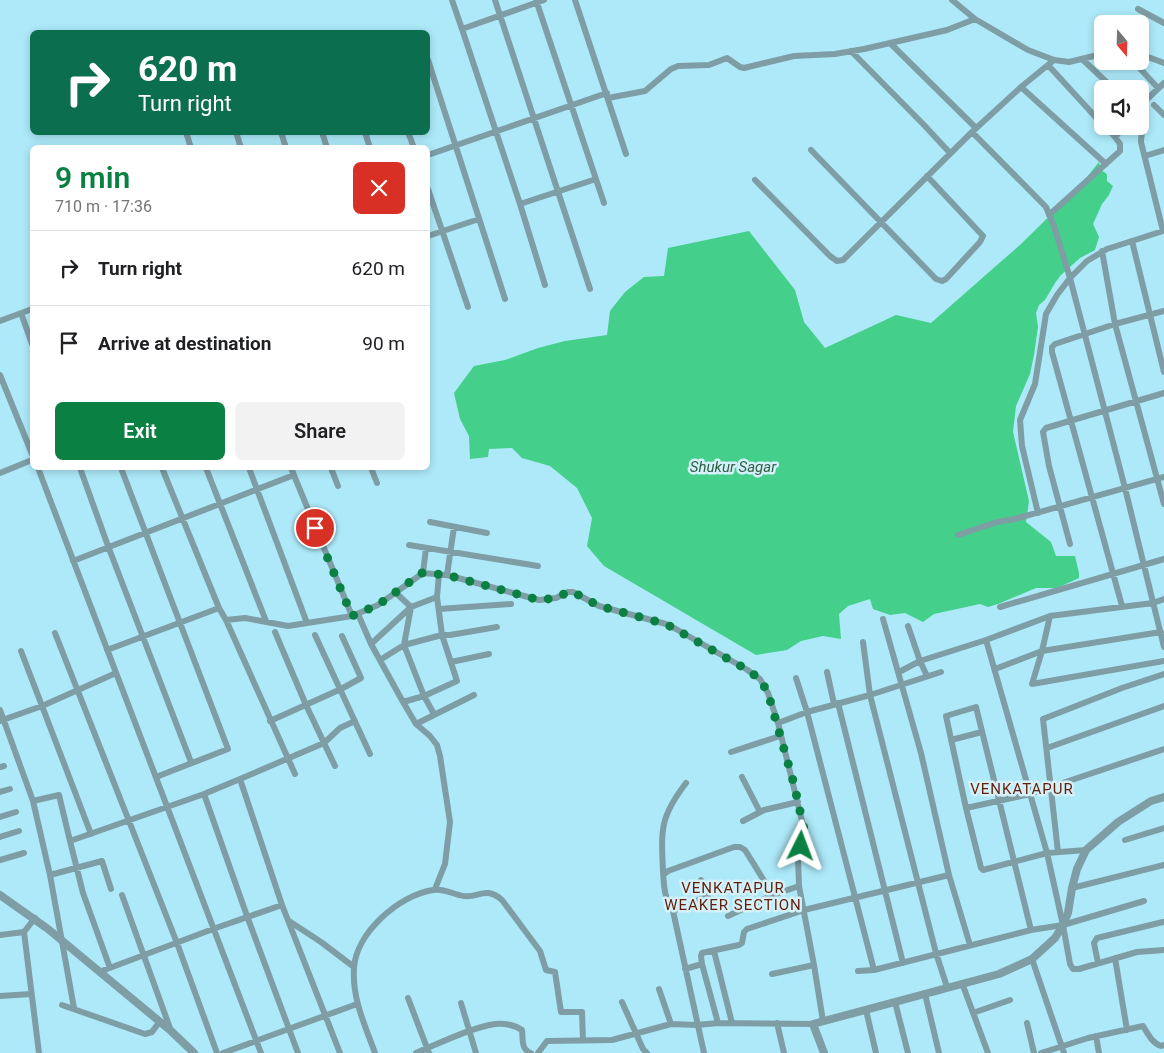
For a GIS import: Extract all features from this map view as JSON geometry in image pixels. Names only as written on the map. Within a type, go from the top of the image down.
[{"type":"street","points":[[452,0],[545,285]]},
{"type":"street","points":[[495,0],[590,289]]},
{"type":"street","points":[[462,29],[536,1],[544,0]]},
{"type":"street","points":[[575,0],[626,154]]},
{"type":"street","points":[[952,0],[975,19],[1028,50],[1054,60],[1069,62],[1094,57]]},
{"type":"street","points":[[536,1],[604,203]]},
{"type":"street","points":[[1138,9],[1164,23]]},
{"type":"street","points":[[430,154],[571,105],[607,96],[645,90],[671,69],[678,66],[709,65],[727,58],[744,68],[794,56],[822,56],[946,30],[975,19]]},
{"type":"street","points":[[890,43],[1046,207],[1070,278],[1164,647]]},
{"type":"street","points":[[851,51],[950,153]]},
{"type":"street","points":[[1149,57],[1164,63]]},
{"type":"street","points":[[755,180],[830,256],[838,261],[843,260],[974,130],[1020,87],[1054,60]]},
{"type":"street","points":[[1083,60],[1104,80]]},
{"type":"street","points":[[1048,65],[1094,114]]},
{"type":"street","points":[[430,66],[505,299]]},
{"type":"street","points":[[1141,70],[1158,88]]},
{"type":"street","points":[[1149,97],[1164,83]]},
{"type":"street","points":[[1020,87],[1106,164]]},
{"type":"street","points":[[1154,105],[1164,115]]},
{"type":"street","points":[[1038,513],[1022,446],[1020,420],[1035,384],[1046,314],[1057,295],[1087,260],[1102,251],[1164,232],[1141,142],[1142,135]]},
{"type":"street","points":[[1049,215],[1121,148],[1115,137]]},
{"type":"street","points":[[811,150],[936,279],[942,281],[980,242],[983,236],[928,176]]},
{"type":"street","points":[[1145,156],[1164,150]]},
{"type":"street","points":[[520,204],[596,179]]},
{"type":"street","points":[[430,195],[468,307]]},
{"type":"street","points":[[430,235],[479,219]]},
{"type":"street","points":[[1132,241],[1164,372]]},
{"type":"street","points":[[1102,251],[1115,324],[1161,478],[1164,504]]},
{"type":"street","points":[[0,321],[30,310]]},
{"type":"street","points":[[1122,606],[1052,348],[1055,344],[1115,324],[1164,311]]},
{"type":"street","points":[[21,313],[30,338]]},
{"type":"street","points":[[0,375],[30,449]]},
{"type":"street","points":[[1070,544],[1048,466],[1043,432],[1046,428],[1164,393]]},
{"type":"street","points":[[0,473],[30,461]]},
{"type":"street","points":[[39,470],[261,1053]]},
{"type":"street","points":[[81,470],[191,762]]},
{"type":"street","points":[[122,470],[228,749],[156,776]]},
{"type":"street","points":[[163,470],[219,608],[294,774]]},
{"type":"street","points":[[207,470],[266,621]]},
{"type":"street","points":[[250,470],[308,623]]},
{"type":"street","points":[[292,470],[355,615],[416,724],[437,745],[450,822],[449,844],[445,864],[435,889]]},
{"type":"street","points":[[332,470],[338,486]]},
{"type":"street","points":[[372,470],[377,483]]},
{"type":"street","points":[[73,561],[294,475]]},
{"type":"street","points":[[958,534],[1161,478]]},
{"type":"street","points":[[430,522],[487,533]]},
{"type":"street","points":[[447,575],[454,527]]},
{"type":"street","points":[[409,545],[538,566]]},
{"type":"street","points":[[422,573],[426,548]]},
{"type":"street","points":[[1000,607],[1164,559]]},
{"type":"street","points":[[226,620],[245,618],[288,626],[355,615],[378,605],[422,573],[439,574],[539,600],[556,598],[568,592],[573,592],[599,606],[666,624],[740,665],[760,679],[768,693],[778,723],[798,802],[804,834],[798,858],[799,886],[823,1021]]},
{"type":"street","points":[[403,702],[424,696],[457,681],[442,635],[437,597],[439,574]]},
{"type":"street","points":[[396,593],[411,606]]},
{"type":"street","points":[[371,644],[411,606],[437,597]]},
{"type":"street","points":[[899,672],[920,661],[986,640],[1050,616],[1154,603],[1164,599]]},
{"type":"street","points":[[439,609],[511,604]]},
{"type":"street","points":[[411,606],[404,645],[424,696],[434,714]]},
{"type":"street","points":[[106,650],[219,608]]},
{"type":"street","points":[[1050,616],[1032,684],[1164,661]]},
{"type":"street","points":[[883,619],[921,753],[949,875],[970,945]]},
{"type":"street","points":[[908,626],[927,676]]},
{"type":"street","points":[[380,660],[404,645],[442,635],[497,627]]},
{"type":"street","points":[[275,632],[306,705],[335,766]]},
{"type":"street","points":[[55,633],[130,821],[217,1053]]},
{"type":"street","points":[[315,635],[370,754]]},
{"type":"street","points":[[995,669],[1042,651],[1162,635]]},
{"type":"street","points":[[270,721],[361,678],[342,636]]},
{"type":"street","points":[[986,640],[1047,853],[1070,964],[1073,969],[1080,969],[1137,952],[1164,950]]},
{"type":"street","points":[[863,642],[870,695],[936,953],[947,987]]},
{"type":"street","points":[[21,651],[91,834]]},
{"type":"street","points":[[451,662],[489,654]]},
{"type":"street","points":[[827,672],[903,963]]},
{"type":"street","points":[[778,723],[807,712],[870,695],[941,672]]},
{"type":"street","points":[[2,720],[42,706],[116,673]]},
{"type":"street","points":[[1058,852],[1043,721],[1045,717],[1164,674]]},
{"type":"street","points":[[796,678],[807,712],[874,970]]},
{"type":"street","points":[[416,724],[474,695]]},
{"type":"street","points":[[1047,748],[1164,706]]},
{"type":"street","points":[[1031,930],[1014,861],[998,801],[976,707],[946,716],[981,868],[986,870],[1014,861],[1047,853],[1086,850]]},
{"type":"street","points":[[0,710],[32,801],[50,875],[74,1008]]},
{"type":"street","points":[[70,842],[204,794],[240,779],[324,743],[340,728],[355,721]]},
{"type":"street","points":[[951,740],[982,732]]},
{"type":"street","points":[[731,752],[780,736]]},
{"type":"street","points":[[966,808],[1030,794],[1164,749]]},
{"type":"street","points":[[742,778],[760,812]]},
{"type":"street","points":[[240,779],[282,905],[340,1053]]},
{"type":"street","points":[[686,783],[672,802],[664,823],[661,842],[665,895],[673,911],[704,1053]]},
{"type":"street","points":[[0,792],[10,789]]},
{"type":"street","points":[[204,794],[298,1053]]},
{"type":"street","points":[[32,801],[59,795],[82,893],[110,968]]},
{"type":"street","points":[[538,1053],[548,1041],[612,1040],[671,1024],[814,1024],[999,974],[1032,959],[1055,938],[1068,914],[1077,869],[1086,850],[1118,822],[1164,796]]},
{"type":"street","points":[[743,821],[760,812],[798,802]]},
{"type":"street","points":[[0,817],[16,812]]},
{"type":"street","points":[[1125,840],[1164,828]]},
{"type":"street","points":[[0,837],[19,831]]},
{"type":"street","points":[[664,874],[740,847],[745,850],[773,895]]},
{"type":"street","points":[[0,860],[24,853]]},
{"type":"street","points":[[50,875],[102,861],[111,889]]},
{"type":"street","points":[[1072,888],[1164,865]]},
{"type":"street","points":[[718,1023],[701,954],[739,946],[747,929],[804,910],[949,875]]},
{"type":"street","points":[[673,911],[708,896],[700,880]]},
{"type":"street","points":[[728,916],[773,895],[799,886]]},
{"type":"street","points":[[375,1053],[356,1004],[354,967],[358,950],[377,922],[412,896],[435,889],[446,890],[467,897],[489,892],[496,894],[502,900],[540,951],[546,970],[555,972],[561,1012],[582,1012],[583,1040]]},
{"type":"street","points":[[0,895],[35,918],[111,980],[194,1053]]},
{"type":"street","points":[[122,895],[171,1031]]},
{"type":"street","points":[[858,971],[874,970],[1031,930],[1063,925],[1144,901]]},
{"type":"street","points":[[99,972],[213,928],[282,905]]},
{"type":"street","points":[[35,918],[24,932],[39,1053]]},
{"type":"street","points":[[289,921],[354,967]]},
{"type":"street","points":[[1098,963],[1094,943],[1098,938],[1163,922]]},
{"type":"street","points":[[0,935],[24,932]]},
{"type":"street","points":[[714,950],[732,1023]]},
{"type":"street","points":[[1115,958],[1127,1030]]},
{"type":"street","points":[[1032,959],[1064,1053]]},
{"type":"street","points":[[685,969],[702,964]]},
{"type":"street","points":[[772,974],[814,965]]},
{"type":"street","points":[[962,983],[988,1053]]},
{"type":"street","points":[[659,989],[671,1024]]},
{"type":"street","points":[[0,996],[31,994]]},
{"type":"street","points":[[925,994],[939,1053]]},
{"type":"street","points":[[408,998],[428,1051]]},
{"type":"street","points":[[973,1013],[1010,1000]]},
{"type":"street","points":[[622,1002],[643,1050],[647,1053]]},
{"type":"street","points":[[895,1002],[908,1053]]},
{"type":"street","points":[[461,1003],[476,1053]]},
{"type":"street","points":[[62,1004],[145,1034],[152,1032],[160,1022]]},
{"type":"street","points":[[222,1053],[356,1004]]},
{"type":"street","points":[[866,1010],[876,1053]]},
{"type":"street","points":[[1027,1023],[1034,1053]]},
{"type":"street","points":[[416,1053],[428,1051],[470,1032],[494,1024],[506,1024],[520,1028],[522,1030],[524,1048],[531,1053]]},
{"type":"street","points":[[777,1024],[784,1053]]},
{"type":"street","points":[[814,1024],[824,1053]]},
{"type":"street","points":[[1041,1053],[1096,1036],[1143,1026],[1157,1045],[1164,1045]]},
{"type":"street","points":[[1096,1036],[1099,1053]]},
{"type":"water","name":"Shukur Sagar","points":[[1099,162],[1101,170],[1107,174],[1107,181],[1113,186],[1093,224],[1099,237],[1095,250],[1080,258],[1061,275],[1045,300],[1039,305],[1036,313],[1038,327],[1034,355],[1030,374],[1016,406],[1013,432],[1029,501],[1026,522],[1051,542],[1056,556],[1075,556],[1079,578],[1057,588],[1036,588],[988,607],[980,604],[934,614],[923,622],[905,613],[890,615],[873,609],[870,599],[848,606],[839,614],[841,639],[823,636],[801,641],[787,650],[756,655],[604,566],[587,546],[592,518],[577,488],[550,466],[522,458],[512,448],[489,449],[488,457],[470,459],[469,436],[460,419],[454,393],[474,366],[505,360],[565,341],[607,335],[610,311],[625,292],[644,277],[664,276],[668,248],[749,231],[795,290],[804,322],[825,348],[896,315],[931,323],[1021,244],[1079,187]]},
{"type":"district","name":"VENKATAPUR","points":[[1022,789]]},
{"type":"district","name":"VENKATAPUR WEAKER SECTION","points":[[733,896]]},
{"type":"route","points":[[315,528],[352,616],[378,605],[422,573],[447,575],[539,600],[548,600],[568,592],[573,592],[599,606],[666,624],[746,669],[760,679],[768,693],[778,723],[804,829],[801,846]]}]
